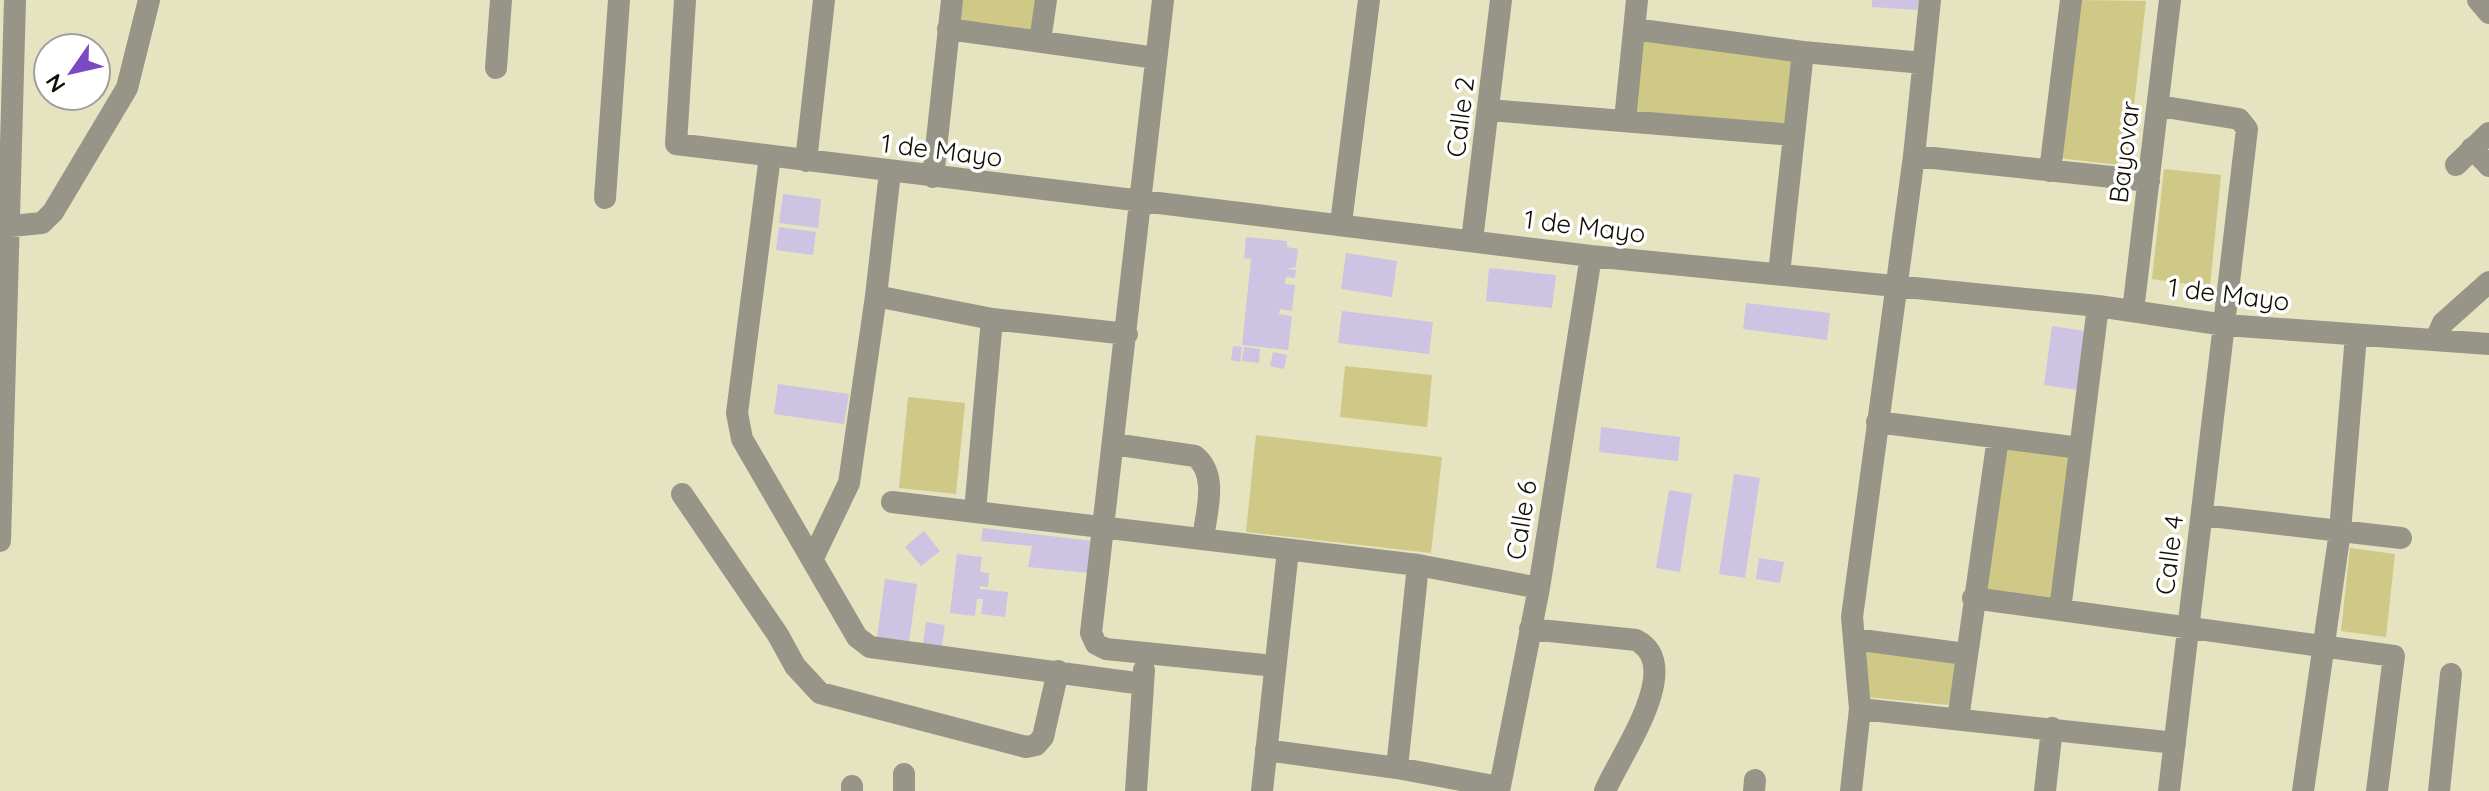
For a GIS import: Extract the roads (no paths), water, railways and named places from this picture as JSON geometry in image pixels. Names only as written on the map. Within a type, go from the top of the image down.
[{"type":"street","points":[[0,541],[5,227],[15,0]]},
{"type":"street","points":[[5,227],[42,223],[53,212],[127,88],[149,0]]},
{"type":"street","points":[[496,68],[501,0]]},
{"type":"street","points":[[605,198],[619,0]]},
{"type":"street","name":"1 de Mayo","points":[[685,0],[676,144],[1141,204],[1341,223],[1591,256],[2098,306],[2225,325],[2489,344]]},
{"type":"street","points":[[806,161],[824,0]]},
{"type":"street","points":[[933,177],[952,0]]},
{"type":"street","points":[[1040,41],[1046,0]]},
{"type":"street","points":[[1163,0],[1091,633],[1096,644],[1106,649],[1275,666]]},
{"type":"street","points":[[1341,223],[1369,0]]},
{"type":"street","points":[[1625,120],[1637,0]]},
{"type":"street","points":[[1851,791],[1860,709],[1852,617],[1914,156],[1930,0]]},
{"type":"street","points":[[2050,171],[2071,0]]},
{"type":"street","name":"Bayovar","points":[[2133,311],[2170,0]]},
{"type":"street","points":[[2478,0],[2489,13]]},
{"type":"street","name":"Calle 2","points":[[1472,240],[1489,110],[1493,1]]},
{"type":"street","points":[[948,29],[1156,58]]},
{"type":"street","points":[[1634,29],[1803,52],[1923,63]]},
{"type":"street","points":[[1779,274],[1803,52]]},
{"type":"street","name":"Calle 4","points":[[2159,106],[2245,122],[2225,325],[2169,791]]},
{"type":"street","points":[[1489,110],[1794,135]]},
{"type":"street","points":[[2456,165],[2481,140],[2489,166]]},
{"type":"street","points":[[770,156],[737,413],[742,439],[857,637],[870,647],[1143,684]]},
{"type":"street","points":[[1914,156],[2149,181]]},
{"type":"street","points":[[813,558],[849,483],[890,172]]},
{"type":"street","name":"Calle 6","points":[[1499,789],[1539,588],[1591,256]]},
{"type":"street","points":[[2436,339],[2443,323],[2489,282]]},
{"type":"street","points":[[876,296],[992,319],[1127,334]]},
{"type":"street","points":[[2060,610],[2098,306]]},
{"type":"street","points":[[975,511],[992,319]]},
{"type":"street","points":[[2303,791],[2340,531],[2356,335]]},
{"type":"street","points":[[1877,422],[2080,448]]},
{"type":"street","points":[[1958,719],[1998,438]]},
{"type":"street","points":[[1113,444],[1195,456],[1203,463],[1209,474],[1203,539]]},
{"type":"street","points":[[682,494],[778,635],[795,666],[820,693],[1026,747],[1036,745],[1043,737],[1058,671]]},
{"type":"street","points":[[892,502],[1418,565],[1539,588]]},
{"type":"street","points":[[2202,515],[2401,538]]},
{"type":"street","points":[[1262,791],[1288,550]]},
{"type":"street","points":[[1397,768],[1418,565]]},
{"type":"street","points":[[1973,598],[2394,656],[2377,791]]},
{"type":"street","points":[[1530,629],[1636,640],[1649,647],[1656,660],[1648,706],[1605,791]]},
{"type":"street","points":[[1854,639],[1965,654]]},
{"type":"street","points":[[1136,791],[1146,653]]},
{"type":"street","points":[[2439,791],[2451,674]]},
{"type":"street","points":[[1860,709],[2175,743]]},
{"type":"street","points":[[2045,791],[2052,728]]},
{"type":"street","points":[[1266,750],[1397,768],[1499,789]]}]
